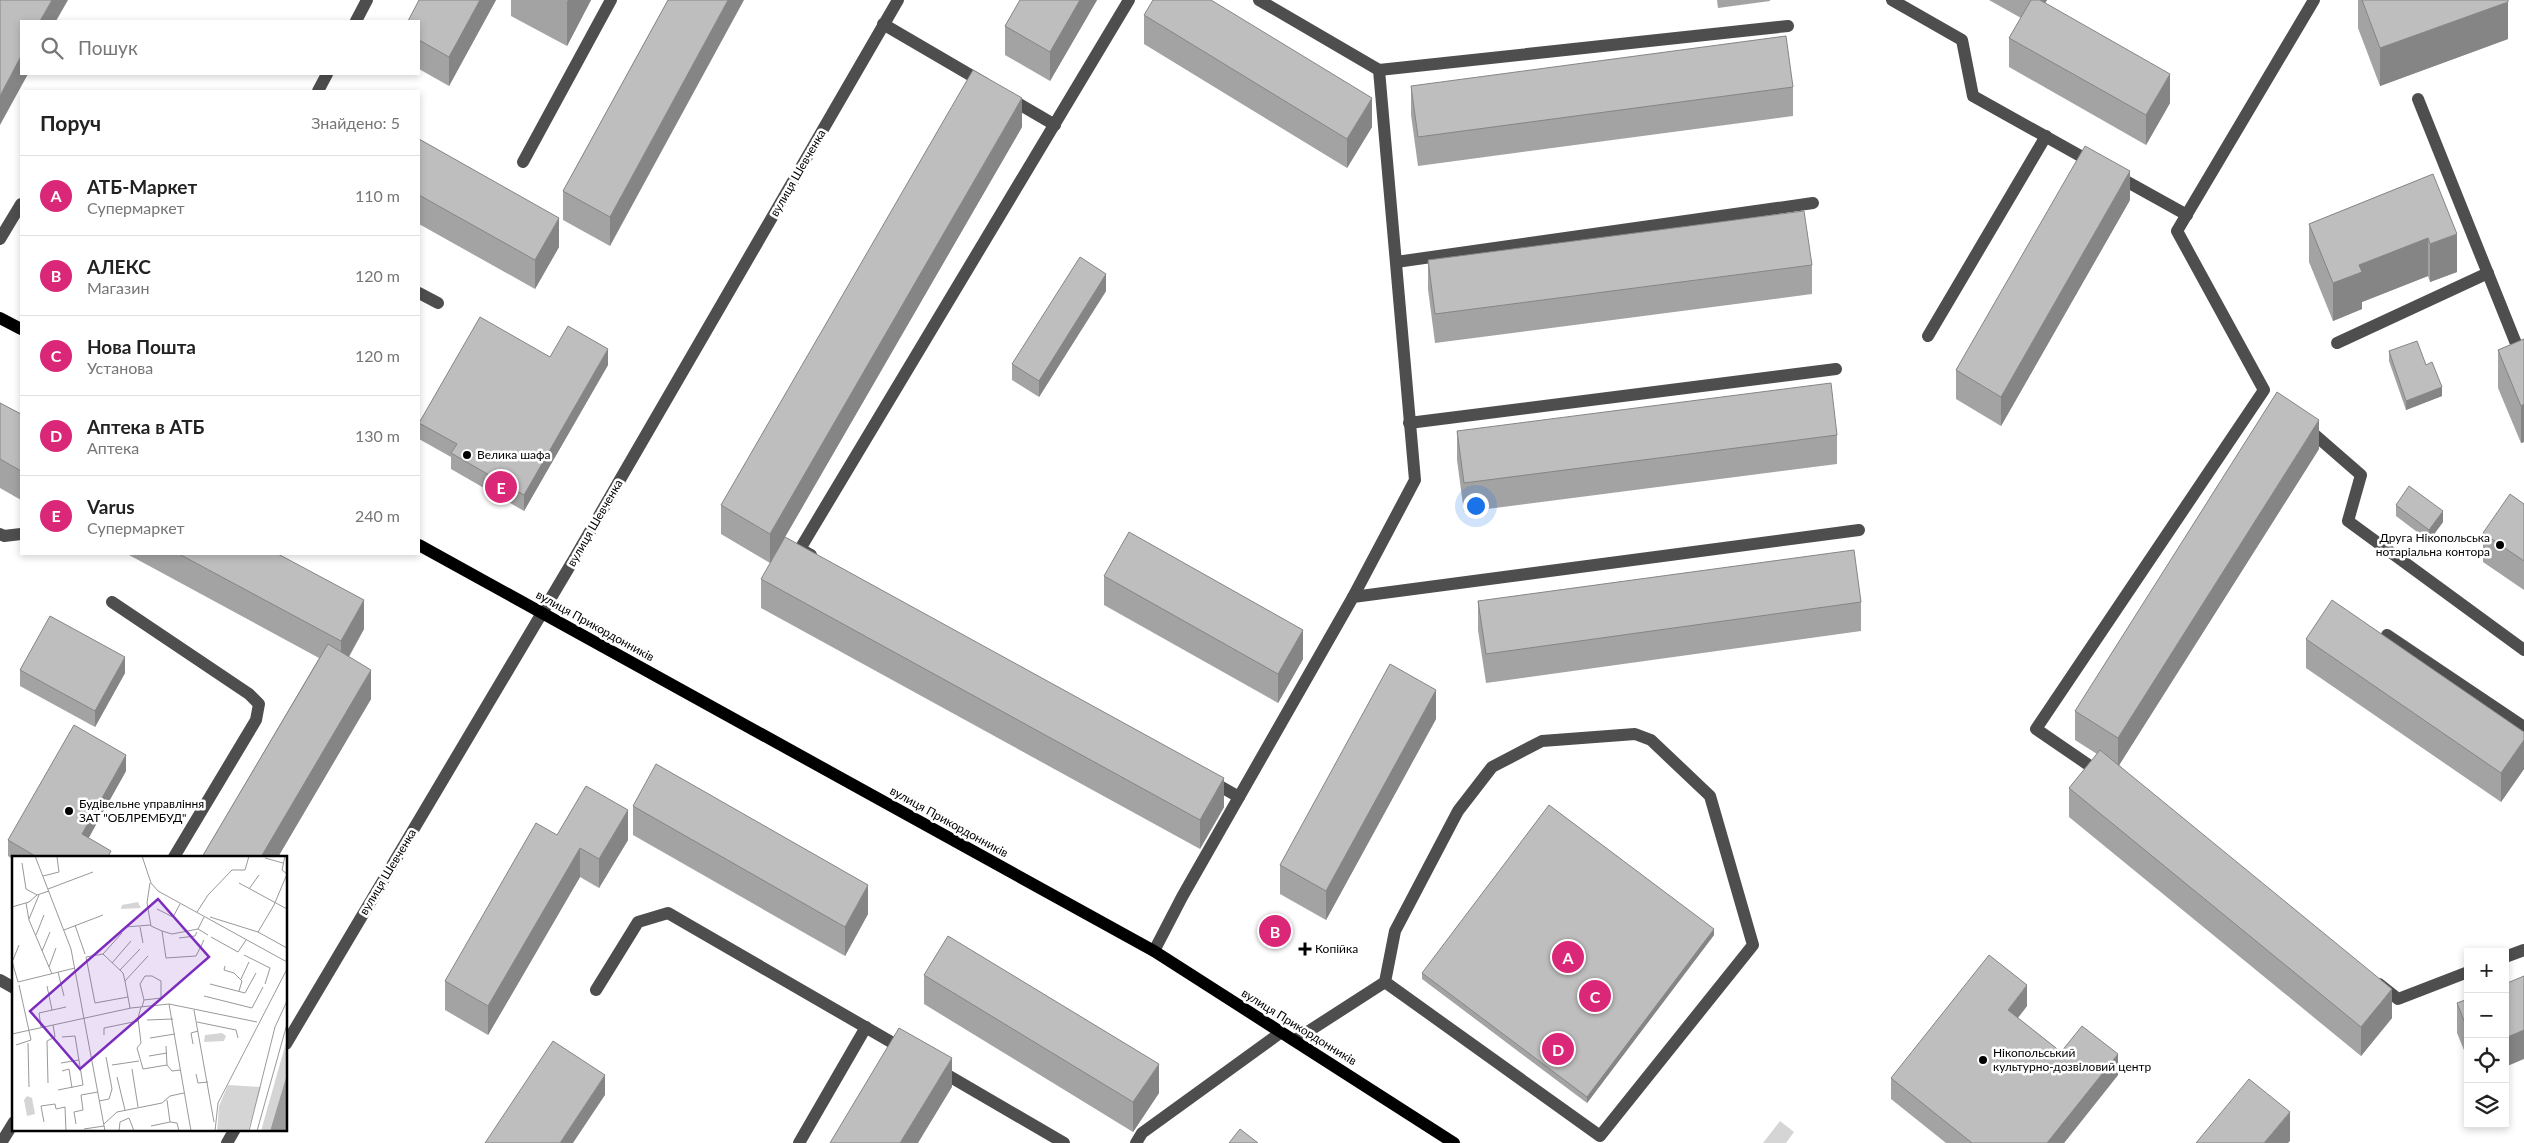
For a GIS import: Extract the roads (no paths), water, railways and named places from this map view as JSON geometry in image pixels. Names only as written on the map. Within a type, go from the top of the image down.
[{"type":"main road","points":[[0,318],[20,329]]},
{"type":"main road","name":"вулиця Прикордонників","points":[[420,546],[1154,951],[1454,1143]]},
{"type":"street","points":[[357,20],[368,0]]},
{"type":"street","points":[[523,162],[611,0]]},
{"type":"street","name":"вулиця Шевченка","points":[[288,1041],[542,612],[898,0]]},
{"type":"street","points":[[826,563],[800,549],[1129,0]]},
{"type":"street","points":[[1259,0],[1379,70],[1788,26]]},
{"type":"street","points":[[1892,0],[1962,40],[1973,96],[2186,215]]},
{"type":"street","points":[[2112,773],[2090,766],[2036,729],[2268,393],[2177,231],[2277,58],[2314,0]]},
{"type":"street","points":[[884,24],[1055,125]]},
{"type":"street","points":[[1154,951],[1353,597],[1415,480],[1379,70]]},
{"type":"street","points":[[319,90],[326,75]]},
{"type":"street","points":[[2418,99],[2519,351],[2524,349]]},
{"type":"street","points":[[1928,336],[2046,136]]},
{"type":"street","points":[[1396,262],[1813,203]]},
{"type":"street","points":[[0,239],[20,206]]},
{"type":"street","points":[[2337,343],[2488,273]]},
{"type":"street","points":[[420,293],[438,303]]},
{"type":"street","points":[[1409,423],[1836,369]]},
{"type":"street","points":[[2294,416],[2361,475],[2348,521],[2524,650]]},
{"type":"street","points":[[1353,597],[1859,530]]},
{"type":"street","points":[[0,534],[4,536],[20,534]]},
{"type":"street","points":[[112,602],[249,694],[259,704],[256,720],[175,856]]},
{"type":"street","points":[[2387,635],[2524,727]]},
{"type":"street","points":[[1295,1040],[1384,982],[1395,931],[1458,811],[1492,767],[1542,741],[1635,734],[1651,740],[1710,796],[1753,944],[1600,1136],[1384,982]]},
{"type":"street","points":[[1196,773],[1239,797]]},
{"type":"street","points":[[596,990],[638,922],[668,913],[1064,1143]]},
{"type":"street","points":[[2509,956],[2524,950]]},
{"type":"street","points":[[2367,974],[2398,999],[2464,974]]},
{"type":"street","points":[[0,980],[12,987]]},
{"type":"street","points":[[799,1143],[866,1027]]},
{"type":"street","points":[[1136,1143],[1142,1133],[1280,1032]]},
{"type":"street","points":[[1,1143],[12,1125]]},
{"type":"street","points":[[227,1143],[235,1130]]},
{"type":"place","name":"Велика шафа","points":[[467,455]]},
{"type":"place","name":"Varus","points":[[501,487]]},
{"type":"place","name":"Друга Нікопольська нотаріальна контора","points":[[2500,545]]},
{"type":"place","name":"Будівельне управління ЗАТ \"ОБЛРЕМБУД\"","points":[[69,811]]},
{"type":"place","name":"АЛЕКС","points":[[1275,931]]},
{"type":"place","name":"Копійка","points":[[1305,949]]},
{"type":"place","name":"АТБ-Маркет","points":[[1568,957]]},
{"type":"place","name":"Нова Пошта","points":[[1595,996]]},
{"type":"place","name":"Аптека в АТБ","points":[[1558,1049]]},
{"type":"place","name":"Нікопольський культурно-дозвіловий центр","points":[[1983,1060]]}]
